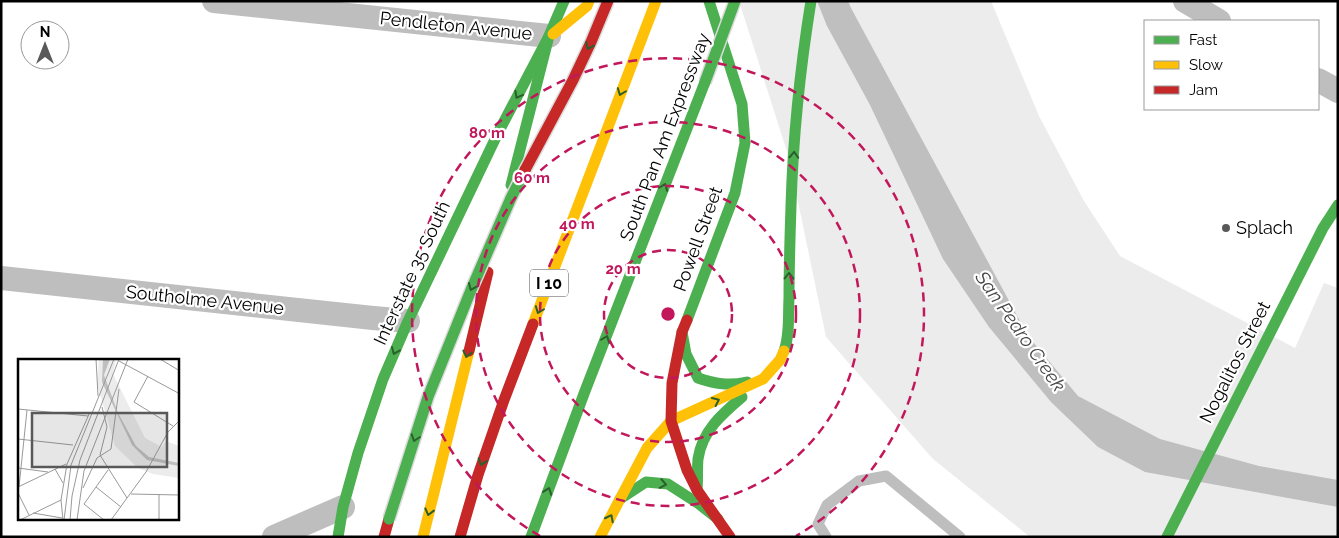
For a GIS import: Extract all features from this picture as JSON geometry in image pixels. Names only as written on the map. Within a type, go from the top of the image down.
[{"type":"main road","name":"Interstate 35 South","points":[[338,537],[343,507],[358,453],[383,380],[408,320],[498,133],[549,36],[564,1]]},
{"type":"main road","name":"Interstate 35 South","points":[[549,36],[587,6],[589,1]]},
{"type":"main road","points":[[384,537],[428,397],[471,290],[511,198],[573,80],[608,1]]},
{"type":"main road","name":"I 10","points":[[460,537],[478,475],[504,400],[656,1]]},
{"type":"main road","name":"Powell Street","points":[[709,1],[742,104],[745,143],[735,193],[682,332],[672,383],[671,421],[697,490],[730,537]]},
{"type":"main road","name":"South Pan Am Expressway","points":[[532,537],[735,1]]},
{"type":"main road","points":[[697,490],[698,454],[706,432],[721,415],[763,379],[780,360],[786,344],[796,115],[811,1]]},
{"type":"main road","points":[[423,537],[473,329],[549,36]]},
{"type":"main road","name":"Nogalitos Street","points":[[1167,537],[1323,228],[1338,205]]},
{"type":"main road","points":[[682,332],[686,354],[698,378],[714,384],[737,385],[763,379]]},
{"type":"main road","points":[[600,537],[647,448],[671,421],[763,379]]},
{"type":"main road","points":[[620,499],[646,482],[668,484],[718,519]]},
{"type":"street","name":"Pendleton Avenue","points":[[214,1],[549,36]]},
{"type":"street","points":[[1185,1],[1217,20]]},
{"type":"street","points":[[1319,81],[1338,91]]},
{"type":"street","name":"Southolme Avenue","points":[[1,278],[364,317],[408,320]]},
{"type":"street","points":[[274,537],[343,507]]},
{"type":"lane","points":[[826,537],[818,524],[827,505],[859,481],[886,476],[960,537]]},
{"type":"shaded area","points":[[739,1],[991,1],[1039,116],[1084,201],[1120,256],[1295,348],[1324,283],[1338,288],[1338,537],[1030,537],[933,459],[826,337],[789,158]]},
{"type":"water","name":"San Pedro Creek","points":[[817,1],[848,1],[1028,336],[1078,396],[1160,439],[1259,466],[1338,480],[1338,507],[1145,472],[1098,447],[1051,402],[989,327],[943,259],[870,105],[827,26]]},
{"type":"traffic: fast","points":[[338,537],[343,507],[358,453],[383,379],[408,321],[498,133],[549,36],[564,1]]},
{"type":"traffic: fast","points":[[687,320],[735,193],[745,143],[742,104],[709,1]]},
{"type":"traffic: fast","points":[[705,82],[735,1]]},
{"type":"traffic: fast","points":[[784,351],[788,325],[795,129],[811,1]]},
{"type":"traffic: fast","points":[[511,185],[549,36]]},
{"type":"traffic: fast","points":[[531,537],[585,391],[705,82]]},
{"type":"traffic: fast","points":[[389,519],[428,397],[471,290],[525,170]]},
{"type":"traffic: fast","points":[[1167,537],[1323,228],[1338,205]]},
{"type":"traffic: fast","points":[[682,332],[686,354],[698,378],[722,384],[747,382]]},
{"type":"traffic: fast","points":[[697,490],[698,459],[704,440],[720,417],[742,397]]},
{"type":"traffic: fast","points":[[620,499],[646,482],[668,484],[718,519]]},
{"type":"traffic: slow","points":[[553,34],[587,6],[589,1]]},
{"type":"traffic: slow","points":[[533,324],[656,1]]},
{"type":"traffic: slow","points":[[423,537],[469,351]]},
{"type":"traffic: slow","points":[[600,537],[647,448],[671,421],[763,379],[780,360],[784,351]]},
{"type":"traffic: jam","points":[[525,170],[573,80],[608,1]]},
{"type":"traffic: jam","points":[[469,351],[488,272]]},
{"type":"traffic: jam","points":[[687,320],[682,332],[672,383],[671,421],[687,470],[697,490],[730,537]]},
{"type":"traffic: jam","points":[[460,537],[478,475],[533,324]]},
{"type":"traffic: jam","points":[[384,537],[389,519]]},
{"type":"place","name":"Splach","points":[[1226,228]]}]
